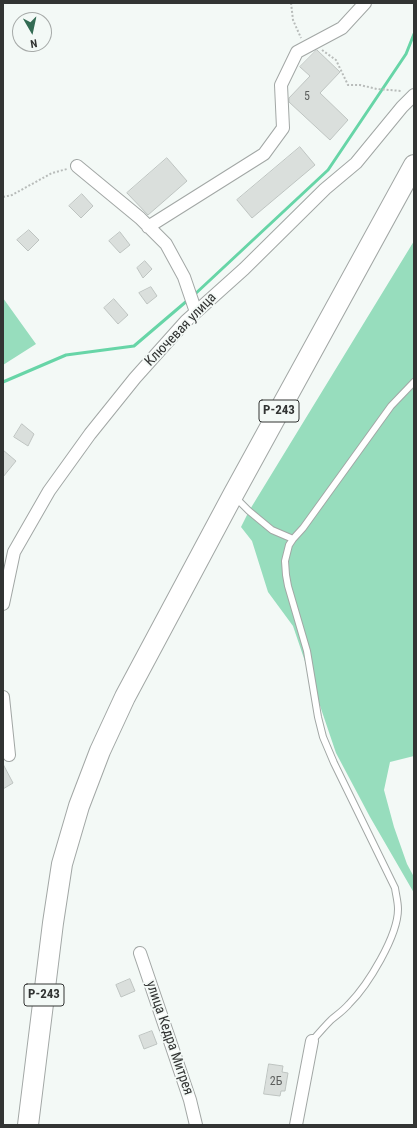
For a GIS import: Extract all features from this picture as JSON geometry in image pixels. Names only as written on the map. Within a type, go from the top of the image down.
[{"type":"highway","name":"Р-243","points":[[28,1125],[53,923],[62,864],[79,806],[100,751],[125,697],[233,495],[414,165]]},
{"type":"street","points":[[148,227],[264,154],[283,128],[281,85],[297,52],[342,28],[365,3]]},
{"type":"street","name":"Ключевая улица","points":[[3,604],[14,552],[49,491],[90,434],[135,378],[186,321],[244,269],[325,189],[356,163],[411,94]]},
{"type":"street","points":[[77,166],[166,244],[184,277],[196,312]]},
{"type":"street","points":[[3,697],[9,755]]},
{"type":"street","name":"улица Кедра Митрея","points":[[140,953],[190,1100],[196,1125]]},
{"type":"street","points":[[296,1125],[312,1041]]},
{"type":"lane","points":[[312,1041],[331,1020],[354,1000],[374,971],[391,940],[398,910],[395,888],[334,763],[323,737],[318,717],[307,651],[288,586],[285,561],[293,539],[304,528],[391,406],[414,382]]},
{"type":"lane","points":[[233,495],[249,511],[272,530],[293,539]]},
{"type":"path","points":[[291,3],[293,20],[301,38],[313,43],[336,60],[348,85],[360,85],[411,94]]},
{"type":"path","points":[[3,197],[12,195],[52,173],[77,166]]},
{"type":"green space","points":[[414,241],[414,756],[390,762],[384,790],[394,827],[407,864],[414,877],[414,893],[370,817],[336,753],[293,626],[268,592],[252,541],[241,527],[249,511]]},
{"type":"green space","points":[[3,298],[36,344],[3,365]]},
{"type":"building","points":[[317,50],[340,72],[320,93],[348,120],[330,140],[289,102],[289,98],[310,76],[300,67]]},
{"type":"building","points":[[300,147],[315,165],[252,218],[237,200]]},
{"type":"building","points":[[167,158],[187,181],[148,215],[127,193]]},
{"type":"building","points":[[82,194],[93,206],[81,218],[69,206]]},
{"type":"building","points":[[29,230],[39,240],[28,251],[17,240]]},
{"type":"building","points":[[120,232],[130,245],[120,253],[109,241]]},
{"type":"building","points":[[145,261],[152,269],[143,278],[137,268]]},
{"type":"building","points":[[151,287],[157,296],[147,304],[139,293]]},
{"type":"building","points":[[114,299],[128,315],[118,324],[104,308]]},
{"type":"building","points":[[22,424],[34,434],[28,446],[14,437]]},
{"type":"building","points":[[3,450],[16,461],[3,477]]},
{"type":"building","points":[[3,764],[13,783],[3,789]]},
{"type":"building","points":[[130,979],[135,991],[121,997],[116,985]]},
{"type":"building","points":[[152,1031],[157,1044],[144,1049],[139,1036]]},
{"type":"building","points":[[269,1064],[283,1066],[282,1072],[288,1073],[285,1091],[281,1091],[280,1096],[264,1094]]},
{"type":"waterway","points":[[194,295],[328,170],[406,54],[414,34]]},
{"type":"waterway","points":[[3,382],[66,355],[134,346],[188,300]]}]
